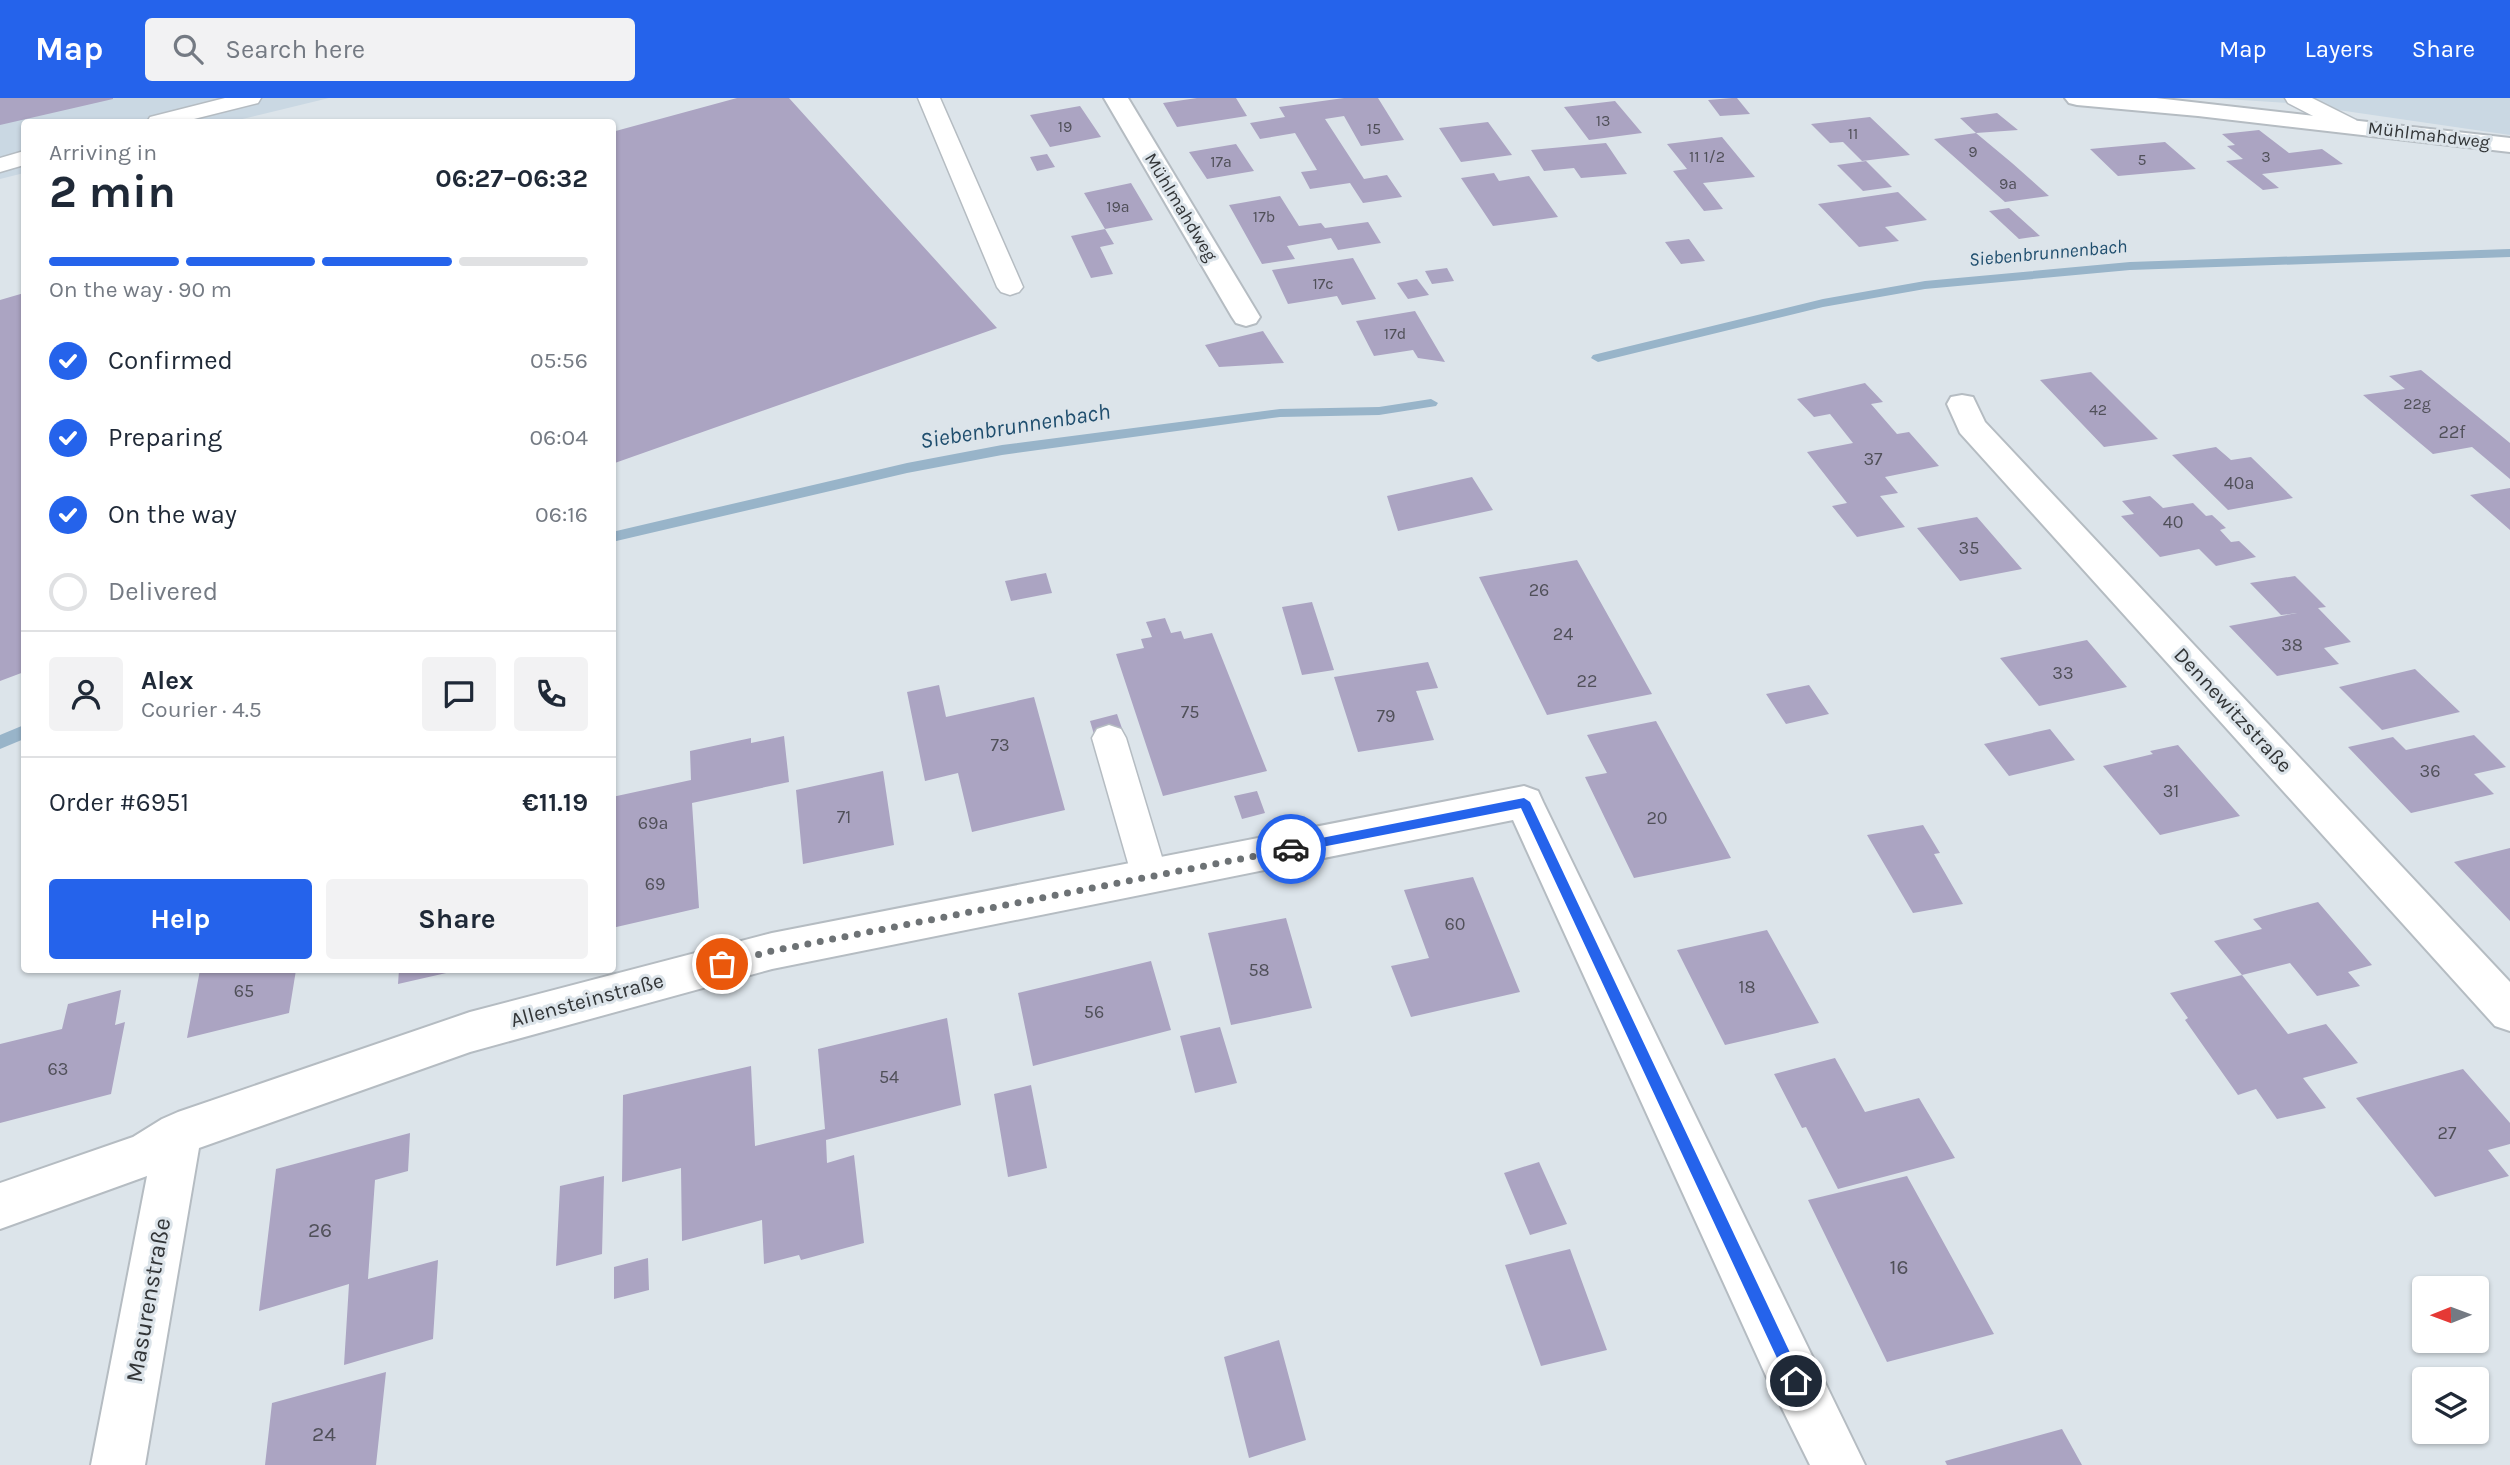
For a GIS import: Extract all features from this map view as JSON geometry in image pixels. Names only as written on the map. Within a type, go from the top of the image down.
[{"type":"street","name":"Mühlmahdweg","points":[[1116,98],[1246,317]]},
{"type":"street","name":"Mühlmahdweg","points":[[2077,98],[2348,125],[2510,145]]},
{"type":"street","name":"Dennewitzstraße","points":[[1962,404],[1972,426],[2510,1012]]},
{"type":"street","name":"Allensteinstraße","points":[[0,1206],[148,1154],[178,1134],[470,1032],[772,951],[1524,802],[1785,1360],[1838,1465]]},
{"type":"street","name":"Masurenstraße","points":[[118,1465],[178,1134]]},
{"type":"lane","points":[[170,119],[250,98]]},
{"type":"lane","points":[[929,98],[1010,287]]},
{"type":"lane","name":"Mühlmahdweg","points":[[2296,98],[2348,125]]},
{"type":"lane","points":[[0,165],[21,159]]},
{"type":"lane","points":[[1109,738],[1150,877]]},
{"type":"shaded area","points":[[0,98],[329,98],[242,119],[21,119],[21,174],[0,179]]},
{"type":"shaded area","points":[[2210,98],[2510,98],[2510,135],[2290,103]]},
{"type":"building","points":[[0,98],[113,98],[113,99],[0,125]]},
{"type":"building","points":[[737,98],[789,98],[997,328],[616,463],[616,131]]},
{"type":"building","points":[[1197,98],[1236,98],[1247,116],[1177,127],[1163,103]]},
{"type":"building","points":[[1344,98],[1378,98],[1404,140],[1361,146],[1344,116],[1325,119],[1364,179],[1387,175],[1402,197],[1363,203],[1350,183],[1310,189],[1301,172],[1317,170],[1295,133],[1260,139],[1250,123],[1285,117],[1279,107]]},
{"type":"building","points":[[1737,98],[1750,114],[1720,116],[1708,100]]},
{"type":"building","points":[[1615,101],[1642,133],[1589,140],[1564,107]]},
{"type":"building","points":[[1080,106],[1101,137],[1050,147],[1030,115]]},
{"type":"building","points":[[1997,113],[2018,130],[1976,133],[1960,118]]},
{"type":"building","points":[[1870,117],[1910,155],[1862,161],[1843,142],[1830,143],[1811,124]]},
{"type":"building","points":[[1488,122],[1512,155],[1461,162],[1439,128]]},
{"type":"building","points":[[2259,130],[2289,153],[2322,149],[2343,164],[2262,174],[2279,188],[2263,190],[2226,161],[2243,159],[2227,146],[2235,145],[2222,134]]},
{"type":"building","points":[[1976,133],[2049,196],[2005,202],[1934,139]]},
{"type":"building","points":[[1722,137],[1755,177],[1703,183],[1723,209],[1704,211],[1673,171],[1687,169],[1667,144]]},
{"type":"building","points":[[2165,142],[2196,169],[2118,176],[2090,149]]},
{"type":"building","points":[[1606,143],[1627,174],[1581,178],[1574,168],[1544,171],[1531,150]]},
{"type":"building","points":[[1236,144],[1254,171],[1207,179],[1189,152]]},
{"type":"building","points":[[1047,154],[1055,167],[1037,171],[1030,157]]},
{"type":"building","points":[[1866,161],[1892,187],[1863,191],[1837,165]]},
{"type":"building","points":[[1494,173],[1499,181],[1529,176],[1558,217],[1493,226],[1461,178]]},
{"type":"building","points":[[1131,183],[1153,220],[1105,229],[1084,193]]},
{"type":"building","points":[[1898,192],[1927,220],[1885,227],[1899,241],[1859,247],[1818,204]]},
{"type":"building","points":[[1280,196],[1299,226],[1321,223],[1325,228],[1368,222],[1381,243],[1338,250],[1331,238],[1287,246],[1295,259],[1262,264],[1229,205]]},
{"type":"building","points":[[2009,208],[2040,236],[2019,239],[1989,211]]},
{"type":"building","points":[[1105,229],[1114,244],[1100,247],[1113,274],[1091,278],[1071,236]]},
{"type":"building","points":[[1689,239],[1705,261],[1681,264],[1665,242]]},
{"type":"building","points":[[1353,258],[1376,299],[1342,305],[1337,296],[1288,304],[1272,270]]},
{"type":"building","points":[[1447,268],[1454,281],[1432,284],[1425,271]]},
{"type":"building","points":[[1417,279],[1429,295],[1408,299],[1397,283]]},
{"type":"building","points":[[21,294],[21,673],[0,681],[0,300]]},
{"type":"building","points":[[1415,311],[1445,362],[1418,358],[1413,350],[1374,356],[1356,321]]},
{"type":"building","points":[[1263,331],[1284,363],[1219,367],[1205,345]]},
{"type":"building","points":[[2421,370],[2510,443],[2510,479],[2472,447],[2433,454],[2363,395],[2405,389],[2389,376]]},
{"type":"building","points":[[2091,372],[2158,439],[2104,447],[2040,380]]},
{"type":"building","points":[[1865,383],[1883,402],[1871,404],[1897,434],[1909,432],[1939,466],[1885,477],[1898,493],[1880,496],[1905,527],[1857,537],[1832,506],[1847,503],[1807,452],[1853,443],[1830,414],[1814,417],[1797,399]]},
{"type":"building","points":[[2216,447],[2231,460],[2251,457],[2293,498],[2228,510],[2172,455]]},
{"type":"building","points":[[1472,477],[1493,510],[1398,531],[1387,496]]},
{"type":"building","points":[[2510,488],[2510,530],[2470,495]]},
{"type":"building","points":[[2150,496],[2163,508],[2193,503],[2206,516],[2212,515],[2226,528],[2220,530],[2231,542],[2239,541],[2256,557],[2216,566],[2199,549],[2160,557],[2121,516],[2134,514],[2122,501]]},
{"type":"building","points":[[1977,517],[2022,569],[1960,581],[1917,528]]},
{"type":"building","points":[[1577,560],[1652,694],[1547,715],[1479,577]]},
{"type":"building","points":[[1046,573],[1052,593],[1011,601],[1005,581]]},
{"type":"building","points":[[2295,576],[2326,607],[2318,608],[2351,642],[2324,648],[2339,664],[2277,676],[2229,626],[2297,613],[2281,615],[2250,583]]},
{"type":"building","points":[[1312,602],[1334,670],[1302,675],[1282,607]]},
{"type":"building","points":[[1165,618],[1171,633],[1181,631],[1184,639],[1212,633],[1267,771],[1163,796],[1116,654],[1144,648],[1141,639],[1152,637],[1146,622]]},
{"type":"building","points":[[2087,640],[2127,687],[2039,706],[2000,658]]},
{"type":"building","points":[[1428,662],[1438,688],[1416,691],[1434,740],[1358,752],[1334,677]]},
{"type":"building","points":[[2415,669],[2460,712],[2382,730],[2339,687]]},
{"type":"building","points":[[939,685],[946,717],[1034,697],[1065,810],[972,832],[958,773],[925,781],[907,692]]},
{"type":"building","points":[[1809,685],[1829,714],[1786,724],[1766,694]]},
{"type":"building","points":[[1117,714],[1124,734],[1096,741],[1090,721]]},
{"type":"building","points":[[1656,721],[1731,858],[1634,878],[1585,777],[1607,773],[1587,735]]},
{"type":"building","points":[[2050,729],[2075,760],[2009,776],[1984,744]]},
{"type":"building","points":[[2474,735],[2506,767],[2474,774],[2494,794],[2411,813],[2348,747],[2393,737],[2406,750]]},
{"type":"building","points":[[784,736],[789,782],[692,803],[699,908],[616,927],[616,796],[691,780],[690,751],[751,738],[751,743]]},
{"type":"building","points":[[2178,745],[2240,816],[2160,835],[2103,766]]},
{"type":"building","points":[[883,771],[894,845],[803,864],[796,790]]},
{"type":"building","points":[[1257,791],[1265,813],[1242,819],[1234,796]]},
{"type":"building","points":[[1923,825],[1940,853],[1934,854],[1963,904],[1913,913],[1867,835]]},
{"type":"building","points":[[2510,848],[2510,921],[2454,862]]},
{"type":"building","points":[[1473,877],[1520,992],[1411,1017],[1391,966],[1429,958],[1404,890]]},
{"type":"building","points":[[2318,902],[2372,965],[2348,972],[2360,986],[2317,996],[2290,963],[2242,975],[2214,941],[2262,929],[2253,919]]},
{"type":"building","points":[[1286,918],[1312,1008],[1231,1025],[1208,933]]},
{"type":"building","points":[[1767,930],[1819,1023],[1725,1045],[1677,950]]},
{"type":"building","points":[[1151,961],[1171,1030],[1033,1066],[1018,993]]},
{"type":"building","points":[[199,973],[296,973],[289,1013],[187,1038]]},
{"type":"building","points":[[399,973],[446,973],[398,984]]},
{"type":"building","points":[[2242,975],[2288,1034],[2326,1024],[2358,1063],[2303,1078],[2326,1108],[2277,1119],[2256,1089],[2238,1095],[2185,1020],[2188,1018],[2170,993]]},
{"type":"building","points":[[121,990],[115,1025],[125,1022],[111,1094],[0,1123],[0,1044],[62,1029],[68,1004]]},
{"type":"building","points":[[947,1018],[961,1105],[826,1140],[827,1163],[854,1155],[864,1243],[801,1260],[799,1255],[764,1264],[762,1220],[682,1241],[681,1168],[622,1182],[623,1095],[751,1066],[755,1146],[825,1129],[818,1049]]},
{"type":"building","points":[[1220,1027],[1237,1083],[1195,1093],[1180,1036]]},
{"type":"building","points":[[1835,1058],[1865,1112],[1919,1098],[1955,1158],[1838,1189],[1806,1127],[1802,1128],[1774,1074]]},
{"type":"building","points":[[2463,1069],[2510,1123],[2510,1144],[2488,1150],[2509,1176],[2435,1197],[2356,1098]]},
{"type":"building","points":[[1031,1085],[1047,1168],[1008,1177],[994,1094]]},
{"type":"building","points":[[410,1133],[408,1171],[375,1180],[368,1279],[438,1260],[433,1339],[344,1365],[349,1284],[259,1311],[276,1169]]},
{"type":"building","points":[[1539,1162],[1567,1224],[1530,1235],[1504,1173]]},
{"type":"building","points":[[604,1176],[602,1254],[556,1266],[560,1186]]},
{"type":"building","points":[[1907,1176],[1994,1334],[1887,1362],[1808,1200]]},
{"type":"building","points":[[1570,1249],[1607,1350],[1541,1366],[1505,1265]]},
{"type":"building","points":[[648,1258],[649,1290],[614,1299],[614,1267]]},
{"type":"building","points":[[1279,1340],[1306,1440],[1249,1458],[1224,1357]]},
{"type":"building","points":[[386,1372],[376,1465],[265,1465],[272,1403]]},
{"type":"building","points":[[2062,1429],[2082,1465],[1947,1465],[1945,1461]]},
{"type":"waterway","name":"Siebenbrunnenbach","points":[[1598,358],[1823,303],[1925,285],[2130,266],[2510,253]]},
{"type":"waterway","name":"Siebenbrunnenbach","points":[[616,536],[907,468],[1002,450],[1280,413],[1379,411],[1431,403]]},
{"type":"waterway","name":"Siebenbrunnenbach","points":[[0,742],[21,733]]},
{"type":"way so far","points":[[722,964],[772,951],[1291,849]]},
{"type":"route","points":[[1291,849],[1524,802],[1796,1381]]}]
